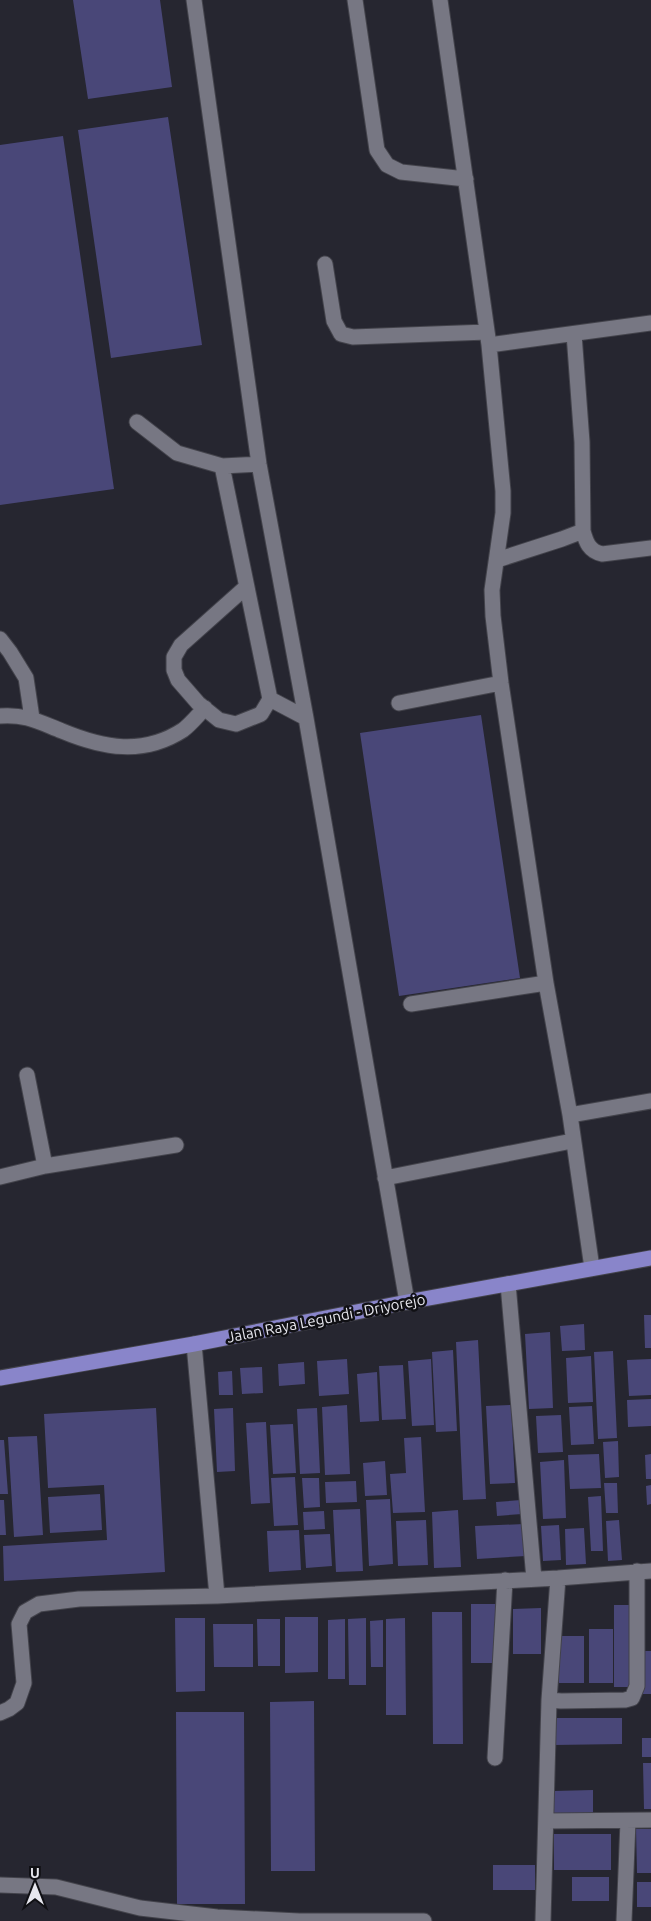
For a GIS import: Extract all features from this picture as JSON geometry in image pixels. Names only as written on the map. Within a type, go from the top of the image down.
[{"type":"main road","name":"Jalan Raya Legundi - Driyorejo","points":[[0,1378],[194,1344],[407,1302],[651,1258]]},
{"type":"street","points":[[194,0],[259,464],[306,718],[407,1302]]},
{"type":"street","points":[[354,0],[377,150],[387,165],[401,172],[466,179]]},
{"type":"street","points":[[440,0],[488,338],[503,491],[503,512],[492,590],[501,683],[546,983],[570,1115],[572,1141],[592,1268]]},
{"type":"street","points":[[325,264],[334,321],[341,334],[353,337],[488,338],[574,334],[651,323]]},
{"type":"street","points":[[574,334],[582,442],[582,531],[586,544],[594,552],[602,554],[651,548]]},
{"type":"street","points":[[137,422],[177,453],[222,466],[259,464]]},
{"type":"street","points":[[222,466],[270,699],[261,714],[236,724],[219,720],[198,703],[178,680],[174,670],[174,657],[181,645],[246,588]]},
{"type":"street","points":[[497,560],[582,531]]},
{"type":"street","points":[[0,639],[26,678],[32,718]]},
{"type":"street","points":[[399,703],[501,683]]},
{"type":"street","points":[[270,699],[306,718]]},
{"type":"street","points":[[0,716],[12,715],[32,718],[97,744],[132,748],[157,742],[184,730],[205,708]]},
{"type":"street","points":[[411,1004],[546,983]]},
{"type":"street","points":[[27,1074],[45,1166]]},
{"type":"street","points":[[570,1115],[651,1100]]},
{"type":"street","points":[[385,1178],[572,1141]]},
{"type":"street","points":[[0,1178],[45,1166],[176,1145]]},
{"type":"street","points":[[508,1284],[534,1579]]},
{"type":"street","points":[[194,1344],[217,1596]]},
{"type":"street","points":[[0,1713],[17,1703],[24,1683],[19,1624],[25,1612],[39,1604],[79,1598],[217,1596],[558,1578],[644,1571],[636,1686],[632,1698],[549,1700]]},
{"type":"street","points":[[543,1921],[549,1700],[558,1578]]},
{"type":"street","points":[[495,1758],[505,1580]]},
{"type":"street","points":[[546,1821],[651,1820]]},
{"type":"street","points":[[624,1921],[628,1821]]},
{"type":"street","points":[[0,1885],[56,1887],[140,1908],[217,1917],[298,1921],[424,1921]]},
{"type":"building","points":[[73,0],[160,0],[172,87],[88,99]]},
{"type":"building","points":[[168,117],[202,345],[111,358],[78,130]]},
{"type":"building","points":[[63,136],[114,489],[0,505],[0,145]]},
{"type":"building","points":[[481,715],[520,978],[399,996],[360,733]]},
{"type":"building","points":[[644,1315],[651,1315],[651,1348],[645,1348]]},
{"type":"building","points":[[584,1324],[585,1350],[562,1351],[560,1326]]},
{"type":"building","points":[[550,1332],[553,1408],[529,1409],[525,1334]]},
{"type":"building","points":[[478,1340],[486,1499],[463,1500],[456,1342]]},
{"type":"building","points":[[453,1350],[457,1431],[436,1432],[432,1352]]},
{"type":"building","points":[[613,1351],[617,1438],[598,1439],[594,1352]]},
{"type":"building","points":[[591,1356],[593,1402],[568,1403],[566,1358]]},
{"type":"building","points":[[347,1359],[349,1394],[319,1396],[317,1361]]},
{"type":"building","points":[[431,1359],[434,1425],[412,1426],[408,1361]]},
{"type":"building","points":[[651,1359],[651,1395],[629,1396],[627,1360]]},
{"type":"building","points":[[304,1362],[305,1384],[279,1386],[278,1364]]},
{"type":"building","points":[[403,1365],[406,1419],[382,1420],[379,1366]]},
{"type":"building","points":[[262,1367],[263,1393],[242,1394],[240,1368]]},
{"type":"building","points":[[232,1371],[233,1395],[219,1395],[218,1372]]},
{"type":"building","points":[[377,1372],[379,1421],[360,1422],[357,1374]]},
{"type":"building","points":[[651,1399],[651,1426],[628,1427],[627,1400]]},
{"type":"building","points":[[347,1405],[350,1474],[325,1475],[322,1407]]},
{"type":"building","points":[[511,1405],[515,1483],[490,1484],[486,1406]]},
{"type":"building","points":[[592,1406],[594,1444],[571,1445],[569,1407]]},
{"type":"building","points":[[156,1408],[165,1572],[4,1581],[3,1546],[107,1540],[104,1485],[48,1488],[44,1414]]},
{"type":"building","points":[[233,1408],[235,1471],[217,1472],[214,1409]]},
{"type":"building","points":[[317,1408],[320,1473],[300,1474],[297,1409]]},
{"type":"building","points":[[561,1415],[563,1452],[538,1453],[536,1416]]},
{"type":"building","points":[[266,1422],[270,1503],[251,1504],[246,1423]]},
{"type":"building","points":[[293,1424],[296,1473],[273,1474],[270,1425]]},
{"type":"building","points":[[37,1436],[43,1535],[14,1537],[8,1437]]},
{"type":"building","points":[[421,1437],[425,1512],[393,1513],[390,1474],[406,1473],[404,1438]]},
{"type":"building","points":[[0,1440],[4,1440],[8,1494],[0,1494]]},
{"type":"building","points":[[618,1441],[619,1477],[605,1478],[603,1442]]},
{"type":"building","points":[[599,1454],[601,1488],[570,1489],[568,1455]]},
{"type":"building","points":[[651,1454],[651,1479],[646,1479],[645,1455]]},
{"type":"building","points":[[564,1460],[566,1518],[543,1519],[540,1462]]},
{"type":"building","points":[[385,1461],[387,1495],[365,1496],[363,1463]]},
{"type":"building","points":[[295,1477],[298,1525],[274,1526],[271,1478]]},
{"type":"building","points":[[302,1478],[319,1478],[320,1507],[304,1508]]},
{"type":"building","points":[[356,1481],[357,1502],[326,1503],[325,1482]]},
{"type":"building","points":[[604,1483],[617,1483],[618,1513],[606,1513]]},
{"type":"building","points":[[651,1485],[651,1504],[647,1505],[646,1486]]},
{"type":"building","points":[[100,1494],[102,1530],[50,1533],[48,1497]]},
{"type":"building","points":[[601,1496],[603,1551],[591,1551],[588,1497]]},
{"type":"building","points":[[390,1499],[393,1564],[369,1566],[366,1500]]},
{"type":"building","points":[[0,1500],[4,1500],[6,1535],[0,1535]]},
{"type":"building","points":[[521,1500],[522,1514],[497,1516],[496,1502]]},
{"type":"building","points":[[360,1509],[363,1571],[336,1572],[333,1510]]},
{"type":"building","points":[[458,1510],[461,1567],[434,1568],[432,1512]]},
{"type":"building","points":[[324,1511],[325,1529],[304,1530],[303,1512]]},
{"type":"building","points":[[426,1520],[428,1565],[398,1566],[396,1521]]},
{"type":"building","points":[[619,1520],[622,1560],[608,1561],[606,1521]]},
{"type":"building","points":[[524,1524],[526,1556],[477,1559],[475,1526]]},
{"type":"building","points":[[559,1525],[561,1560],[543,1561],[541,1526]]},
{"type":"building","points":[[584,1528],[586,1564],[566,1565],[565,1529]]},
{"type":"building","points":[[299,1530],[301,1570],[269,1572],[267,1531]]},
{"type":"building","points":[[330,1534],[332,1566],[306,1568],[304,1535]]},
{"type":"building","points":[[471,1604],[498,1604],[498,1663],[471,1663]]},
{"type":"building","points":[[614,1605],[632,1605],[632,1687],[614,1687]]},
{"type":"building","points":[[541,1608],[541,1654],[513,1654],[513,1609]]},
{"type":"building","points":[[432,1612],[462,1612],[463,1744],[433,1744]]},
{"type":"building","points":[[285,1617],[318,1617],[318,1672],[285,1673]]},
{"type":"building","points":[[175,1618],[205,1618],[205,1691],[176,1692]]},
{"type":"building","points":[[366,1618],[366,1685],[349,1685],[348,1619]]},
{"type":"building","points":[[405,1618],[406,1715],[386,1715],[386,1619]]},
{"type":"building","points":[[257,1619],[280,1619],[280,1666],[258,1666]]},
{"type":"building","points":[[345,1619],[345,1679],[328,1679],[328,1620]]},
{"type":"building","points":[[383,1620],[383,1667],[371,1667],[370,1621]]},
{"type":"building","points":[[213,1624],[253,1624],[253,1667],[214,1667]]},
{"type":"building","points":[[589,1629],[613,1629],[613,1683],[589,1683]]},
{"type":"building","points":[[559,1636],[584,1636],[584,1683],[559,1683]]},
{"type":"building","points":[[643,1651],[651,1651],[651,1694],[643,1694]]},
{"type":"building","points":[[314,1701],[315,1871],[271,1871],[270,1702]]},
{"type":"building","points":[[176,1712],[244,1712],[245,1904],[177,1904]]},
{"type":"building","points":[[554,1718],[622,1718],[622,1744],[554,1745]]},
{"type":"building","points":[[642,1738],[651,1738],[651,1757],[642,1757]]},
{"type":"building","points":[[643,1763],[651,1763],[651,1809],[644,1809]]},
{"type":"building","points":[[593,1790],[593,1818],[553,1818],[553,1791]]},
{"type":"building","points":[[636,1829],[651,1829],[651,1873],[637,1873]]},
{"type":"building","points":[[554,1834],[611,1834],[611,1870],[554,1870]]},
{"type":"building","points":[[493,1865],[535,1865],[535,1890],[493,1890]]},
{"type":"building","points":[[572,1877],[609,1877],[609,1901],[572,1901]]},
{"type":"building","points":[[637,1882],[651,1882],[651,1907],[637,1907]]}]
